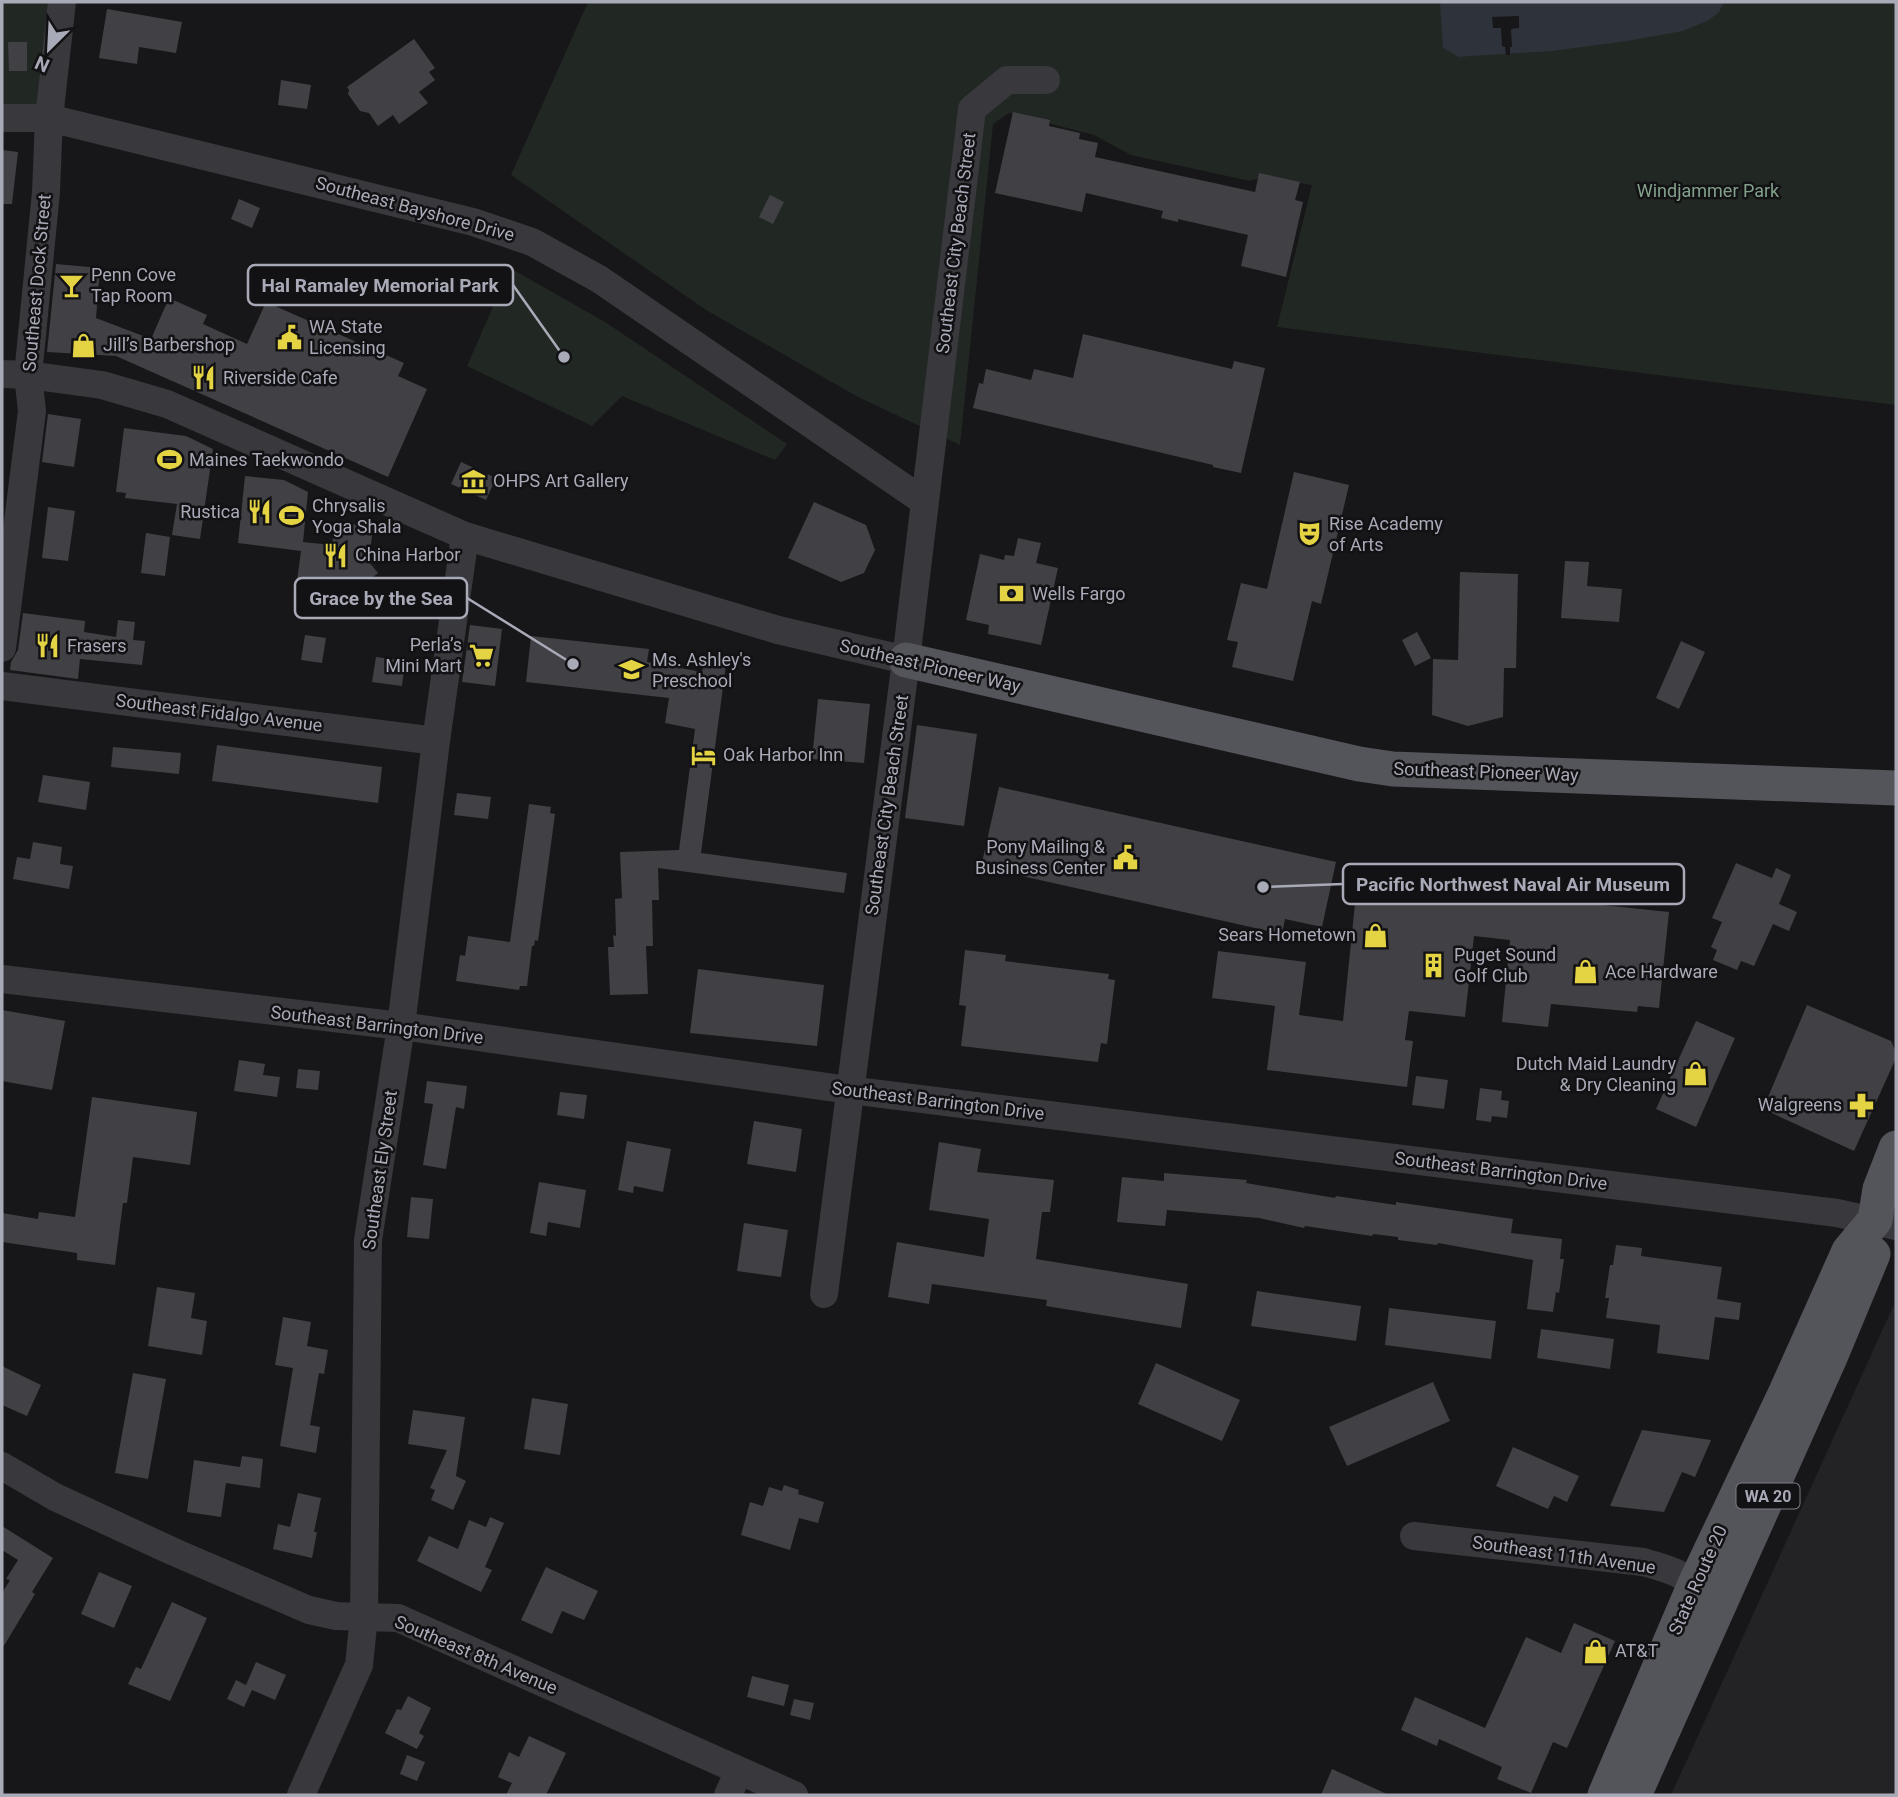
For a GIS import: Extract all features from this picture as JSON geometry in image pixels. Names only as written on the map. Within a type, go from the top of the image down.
[{"type":"main road","name":"Southeast Pioneer Way","points":[[906,660],[1336,759],[1393,769],[1896,788]]},
{"type":"main road","name":"State Route 20","points":[[1634,1795],[1873,1256],[1889,1215],[1880,1189],[1896,1148]]},
{"type":"main road","name":"State Route 20","points":[[1605,1795],[1695,1584],[1849,1251],[1889,1215]]},
{"type":"street","name":"Southeast Dock Street","points":[[2,648],[4,611],[32,411],[15,375],[46,192],[49,118],[62,2]]},
{"type":"street","name":"Southeast City Beach Street","points":[[824,1294],[906,660],[972,109],[1007,80],[1046,80]]},
{"type":"street","name":"Southeast Bayshore Drive","points":[[2,118],[49,118],[449,216],[532,242],[598,279],[925,502]]},
{"type":"street","name":"Southeast Pioneer Way","points":[[15,375],[102,385],[167,404],[465,536],[778,631],[906,660]]},
{"type":"street","name":"Southeast Ely Street","points":[[301,1795],[359,1665],[364,1616],[368,1240],[401,1026],[436,741],[465,536]]},
{"type":"street","name":"Southeast Fidalgo Avenue","points":[[2,686],[436,741]]},
{"type":"street","name":"Southeast Barrington Drive","points":[[2,979],[401,1026],[849,1090],[1787,1206],[1889,1215]]},
{"type":"street","name":"Southeast 8th Avenue","points":[[2,1466],[55,1497],[309,1610],[336,1616],[398,1618],[734,1783],[794,1795]]},
{"type":"street","name":"Southeast 11th Avenue","points":[[1414,1536],[1643,1562],[1678,1572],[1695,1584]]},
{"type":"street","points":[[1695,1584],[1703,1600],[1704,1639]]},
{"type":"shaded area","points":[[1440,2],[1724,2],[1719,12],[1709,20],[1683,31],[1552,51],[1459,57],[1443,48]]},
{"type":"shaded area","points":[[1896,1300],[1896,1795],[1671,1795]]},
{"type":"green space","points":[[2,2],[67,2],[49,118],[2,118]]},
{"type":"green space","name":"Windjammer Park","points":[[588,2],[1896,2],[1896,405],[1277,327],[1312,185],[1263,177],[1250,181],[1131,155],[1094,135],[1009,113],[993,124],[960,445],[858,397],[706,310],[511,175]]},
{"type":"green space","points":[[510,268],[605,322],[787,444],[775,460],[622,396],[592,426],[467,366]]},
{"type":"pier","points":[[1519,16],[1519,28],[1511,29],[1510,55],[1506,55],[1505,47],[1502,46],[1501,28],[1493,28],[1492,17]]},
{"type":"building","points":[[107,9],[182,22],[176,53],[139,47],[137,64],[99,58]]},
{"type":"building","points":[[414,39],[435,68],[429,72],[435,80],[419,92],[428,103],[399,124],[393,115],[378,126],[369,113],[360,111],[348,94],[347,87]]},
{"type":"building","points":[[8,42],[27,42],[27,71],[9,71]]},
{"type":"building","points":[[281,80],[311,85],[307,109],[278,105]]},
{"type":"building","points":[[1013,112],[1050,120],[1049,126],[1080,133],[1079,139],[1098,143],[1095,157],[1255,192],[1259,173],[1300,182],[1295,200],[1303,202],[1286,277],[1241,266],[1248,235],[1178,219],[1178,222],[1161,218],[1163,211],[1086,193],[1082,212],[995,193]]},
{"type":"building","points":[[2,150],[18,152],[12,204],[2,204]]},
{"type":"building","points":[[770,195],[784,202],[773,224],[759,217]]},
{"type":"building","points":[[239,199],[260,208],[252,228],[231,219]]},
{"type":"building","points":[[56,264],[100,268],[96,318],[151,339],[169,298],[207,315],[203,324],[247,344],[266,302],[404,363],[398,376],[427,389],[388,477],[116,356],[47,352]]},
{"type":"building","points":[[1083,334],[1232,369],[1234,361],[1265,368],[1241,473],[973,408],[979,383],[983,384],[986,369],[1031,380],[1034,369],[1073,378]]},
{"type":"building","points":[[48,414],[81,419],[74,467],[42,462]]},
{"type":"building","points":[[124,428],[186,436],[213,449],[200,539],[172,535],[177,504],[125,498],[126,493],[116,492]]},
{"type":"building","name":"OHPS Art Gallery","points":[[461,462],[496,478],[486,500],[451,484]]},
{"type":"building","name":"Rise Academy of Arts","points":[[1294,472],[1349,485],[1321,604],[1312,601],[1293,681],[1232,667],[1238,642],[1227,640],[1241,583],[1267,589]]},
{"type":"building","points":[[245,476],[284,480],[308,492],[303,542],[332,545],[335,522],[373,527],[369,562],[378,573],[367,582],[365,596],[296,588],[301,551],[238,543]]},
{"type":"building","points":[[814,502],[866,525],[875,550],[864,573],[841,582],[788,558]]},
{"type":"building","points":[[48,507],[75,511],[68,561],[42,558]]},
{"type":"building","points":[[146,533],[170,537],[165,576],[141,573]]},
{"type":"building","name":"Wells Fargo","points":[[1018,538],[1041,543],[1036,563],[1058,568],[1041,645],[988,634],[989,625],[966,620],[980,554],[1004,560],[1005,555],[1014,556]]},
{"type":"building","points":[[1565,561],[1589,562],[1587,586],[1622,589],[1619,622],[1561,618]]},
{"type":"building","points":[[1460,572],[1518,574],[1516,668],[1504,668],[1503,717],[1468,726],[1432,715],[1433,659],[1458,660]]},
{"type":"building","name":"Frasers","points":[[23,613],[85,621],[84,632],[116,637],[118,620],[135,622],[133,640],[145,641],[142,665],[80,659],[78,679],[10,670],[18,650]]},
{"type":"building","name":"Perla’s Mini Mart","points":[[470,625],[502,629],[495,686],[462,682]]},
{"type":"building","points":[[1417,632],[1431,658],[1415,666],[1402,640]]},
{"type":"building","points":[[305,635],[326,638],[322,663],[301,660]]},
{"type":"building","points":[[531,636],[649,649],[647,662],[702,672],[705,654],[727,657],[701,853],[847,873],[844,893],[658,868],[659,900],[652,900],[653,946],[646,946],[648,994],[610,995],[608,947],[614,947],[613,935],[616,936],[615,899],[622,898],[620,852],[679,850],[695,729],[665,723],[669,698],[526,682]]},
{"type":"building","points":[[1681,641],[1705,652],[1679,709],[1656,698]]},
{"type":"building","points":[[376,657],[405,661],[402,686],[372,682]]},
{"type":"building","points":[[818,699],[870,704],[864,763],[812,759]]},
{"type":"building","points":[[917,725],[977,734],[964,826],[905,818]]},
{"type":"building","points":[[217,745],[382,767],[378,803],[212,781]]},
{"type":"building","points":[[113,747],[181,753],[179,774],[111,767]]},
{"type":"building","points":[[43,775],[90,782],[86,810],[38,802]]},
{"type":"building","points":[[999,787],[1336,862],[1322,927],[1285,919],[1282,934],[981,867]]},
{"type":"building","points":[[457,793],[491,797],[488,819],[454,815]]},
{"type":"building","points":[[529,804],[551,807],[550,813],[555,814],[538,941],[535,940],[532,946],[527,986],[520,986],[519,990],[456,981],[460,955],[465,956],[468,936],[510,942]]},
{"type":"building","points":[[33,842],[62,847],[60,864],[73,866],[69,889],[13,879],[17,857],[30,859]]},
{"type":"building","points":[[1736,863],[1772,878],[1776,868],[1791,875],[1779,904],[1797,912],[1789,931],[1773,924],[1754,966],[1741,961],[1737,970],[1713,960],[1717,950],[1711,947],[1722,922],[1712,918]]},
{"type":"building","points":[[1358,874],[1479,887],[1478,892],[1669,912],[1659,1008],[1638,1006],[1637,1012],[1551,1004],[1548,1027],[1502,1022],[1510,940],[1474,936],[1465,1017],[1409,1011],[1405,1040],[1413,1041],[1407,1087],[1267,1070],[1275,1006],[1212,998],[1218,951],[1306,962],[1299,1015],[1343,1021]]},
{"type":"building","points":[[965,950],[1006,955],[1005,961],[1109,974],[1108,979],[1115,980],[1107,1044],[1101,1043],[1098,1062],[961,1046],[966,1006],[959,1005]]},
{"type":"building","points":[[698,969],[824,985],[817,1046],[690,1033]]},
{"type":"building","name":"Walgreens","points":[[1807,1005],[1891,1041],[1896,1052],[1896,1058],[1854,1151],[1763,1109]]},
{"type":"building","points":[[2,1010],[65,1021],[52,1090],[2,1081]]},
{"type":"building","name":"Dutch Maid Laundry & Dry Cleaning","points":[[1696,1021],[1735,1038],[1696,1127],[1656,1109]]},
{"type":"building","points":[[239,1060],[265,1064],[263,1075],[280,1077],[277,1097],[234,1091]]},
{"type":"building","points":[[298,1069],[320,1071],[318,1090],[296,1088]]},
{"type":"building","points":[[1416,1076],[1448,1080],[1444,1109],[1412,1105]]},
{"type":"building","points":[[427,1081],[467,1086],[464,1109],[456,1107],[446,1169],[423,1165],[433,1104],[424,1103]]},
{"type":"building","points":[[1480,1088],[1502,1091],[1501,1100],[1509,1101],[1507,1118],[1492,1116],[1491,1122],[1476,1120]]},
{"type":"building","points":[[560,1092],[587,1095],[584,1119],[557,1115]]},
{"type":"building","points":[[92,1097],[197,1112],[190,1165],[133,1157],[127,1203],[123,1203],[115,1265],[77,1260],[77,1253],[2,1242],[2,1213],[38,1219],[39,1212],[75,1217]]},
{"type":"building","points":[[754,1121],[802,1129],[796,1172],[747,1164]]},
{"type":"building","points":[[627,1141],[671,1149],[663,1192],[634,1186],[633,1193],[618,1190]]},
{"type":"building","points":[[939,1142],[981,1149],[977,1172],[1054,1180],[1050,1212],[1042,1212],[1036,1259],[1188,1284],[1181,1328],[1046,1306],[1047,1300],[932,1284],[929,1304],[888,1297],[897,1242],[984,1257],[989,1219],[929,1210]]},
{"type":"building","points":[[1164,1173],[1247,1180],[1246,1183],[1335,1198],[1336,1196],[1396,1205],[1396,1202],[1513,1219],[1511,1233],[1562,1239],[1560,1259],[1564,1259],[1553,1312],[1527,1309],[1533,1260],[1438,1243],[1398,1240],[1398,1237],[1304,1228],[1259,1218],[1167,1210],[1165,1226],[1117,1222],[1122,1177],[1164,1181]]},
{"type":"building","points":[[539,1182],[586,1190],[580,1228],[548,1222],[546,1236],[530,1233]]},
{"type":"building","points":[[411,1197],[433,1199],[429,1239],[407,1237]]},
{"type":"building","points":[[744,1223],[788,1230],[781,1277],[737,1271]]},
{"type":"building","points":[[1616,1245],[1642,1248],[1641,1256],[1722,1267],[1717,1299],[1741,1303],[1739,1320],[1715,1317],[1709,1360],[1657,1353],[1660,1325],[1606,1318],[1609,1298],[1605,1298]]},
{"type":"building","points":[[157,1287],[195,1293],[191,1318],[207,1321],[202,1355],[148,1346]]},
{"type":"building","points":[[1257,1291],[1361,1306],[1356,1341],[1251,1326]]},
{"type":"building","points":[[1389,1308],[1496,1321],[1491,1359],[1385,1345]]},
{"type":"building","points":[[283,1317],[311,1322],[307,1346],[328,1350],[324,1374],[319,1373],[310,1425],[320,1427],[316,1453],[280,1446],[293,1368],[275,1365]]},
{"type":"building","points":[[1541,1329],[1614,1339],[1610,1369],[1537,1358]]},
{"type":"building","points":[[1156,1363],[1240,1400],[1222,1441],[1138,1404]]},
{"type":"building","points":[[2,1366],[41,1385],[27,1416],[2,1405]]},
{"type":"building","points":[[133,1373],[166,1379],[148,1479],[115,1473]]},
{"type":"building","points":[[1433,1382],[1450,1421],[1347,1466],[1329,1427]]},
{"type":"building","points":[[532,1398],[568,1404],[560,1455],[524,1449]]},
{"type":"building","points":[[413,1410],[465,1417],[456,1476],[466,1481],[453,1510],[431,1500],[435,1490],[430,1488],[447,1450],[408,1444]]},
{"type":"building","points":[[1642,1430],[1711,1440],[1695,1477],[1682,1472],[1664,1512],[1610,1506]]},
{"type":"building","points":[[1513,1447],[1579,1476],[1567,1502],[1554,1496],[1548,1509],[1496,1486]]},
{"type":"building","points":[[242,1456],[263,1459],[260,1488],[226,1483],[221,1517],[187,1512],[194,1460],[240,1467]]},
{"type":"building","points":[[784,1485],[799,1490],[798,1494],[824,1502],[818,1523],[799,1518],[790,1550],[741,1535],[750,1502],[763,1506],[769,1487],[782,1491]]},
{"type":"building","points":[[298,1493],[321,1498],[312,1558],[273,1549],[278,1524],[290,1527]]},
{"type":"building","points":[[490,1517],[504,1523],[485,1567],[492,1570],[481,1592],[417,1561],[429,1536],[458,1549],[469,1520],[486,1527]]},
{"type":"building","points":[[2,1526],[53,1558],[2,1649],[2,1593],[10,1580],[6,1579],[18,1560],[2,1550]]},
{"type":"building","points":[[546,1567],[598,1591],[584,1620],[562,1611],[552,1634],[521,1620]]},
{"type":"building","points":[[99,1572],[132,1586],[114,1628],[81,1614]]},
{"type":"building","points":[[172,1602],[207,1618],[170,1701],[128,1684],[136,1667],[141,1669]]},
{"type":"building","points":[[1574,1623],[1615,1641],[1567,1748],[1553,1742],[1531,1793],[1497,1779],[1502,1767],[1439,1739],[1437,1746],[1401,1730],[1415,1697],[1485,1728],[1526,1637],[1561,1653]]},
{"type":"building","points":[[256,1662],[286,1675],[275,1700],[252,1690],[244,1707],[227,1699],[236,1680],[246,1685]]},
{"type":"building","points":[[752,1676],[789,1685],[784,1706],[747,1697]]},
{"type":"building","points":[[408,1696],[431,1708],[419,1733],[424,1736],[417,1749],[385,1733],[397,1709],[401,1710]]},
{"type":"building","points":[[794,1699],[814,1703],[810,1720],[790,1715]]},
{"type":"building","points":[[529,1736],[566,1753],[546,1795],[506,1795],[512,1783],[498,1777],[509,1752],[519,1757]]},
{"type":"building","points":[[407,1755],[425,1762],[417,1781],[400,1774]]},
{"type":"building","points":[[1332,1769],[1389,1795],[1321,1795]]},
{"type":"place","name":"Penn Cove Tap Room","points":[[71,285]]},
{"type":"place","name":"WA State Licensing","points":[[289,337]]},
{"type":"place","name":"Jill’s Barbershop","points":[[83,345]]},
{"type":"place","name":"Hal Ramaley Memorial Park","points":[[564,357]]},
{"type":"place","name":"Riverside Cafe","points":[[203,378]]},
{"type":"place","name":"Maines Taekwondo","points":[[169,460]]},
{"type":"place","name":"OHPS Art Gallery","points":[[473,481]]},
{"type":"place","name":"Rustica","points":[[260,512]]},
{"type":"place","name":"Chrysalis Yoga Shala","points":[[292,516]]},
{"type":"place","name":"Rise Academy of Arts","points":[[1309,534]]},
{"type":"place","name":"China Harbor","points":[[335,555]]},
{"type":"place","name":"Wells Fargo","points":[[1012,594]]},
{"type":"place","name":"Frasers","points":[[47,646]]},
{"type":"place","name":"Perla’s Mini Mart","points":[[482,655]]},
{"type":"place","name":"Grace by the Sea","points":[[573,664]]},
{"type":"place","name":"Ms. Ashley's Preschool","points":[[632,670]]},
{"type":"place","name":"Oak Harbor Inn","points":[[703,755]]},
{"type":"place","name":"Pony Mailing & Business Center","points":[[1125,857]]},
{"type":"place","name":"Pacific Northwest Naval Air Museum","points":[[1263,887]]},
{"type":"place","name":"Sears Hometown","points":[[1376,935]]},
{"type":"place","name":"Puget Sound Golf Club","points":[[1434,965]]},
{"type":"place","name":"Ace Hardware","points":[[1585,972]]},
{"type":"place","name":"Dutch Maid Laundry & Dry Cleaning","points":[[1696,1074]]},
{"type":"place","name":"Walgreens","points":[[1862,1105]]},
{"type":"place","name":"AT&T","points":[[1595,1651]]}]
